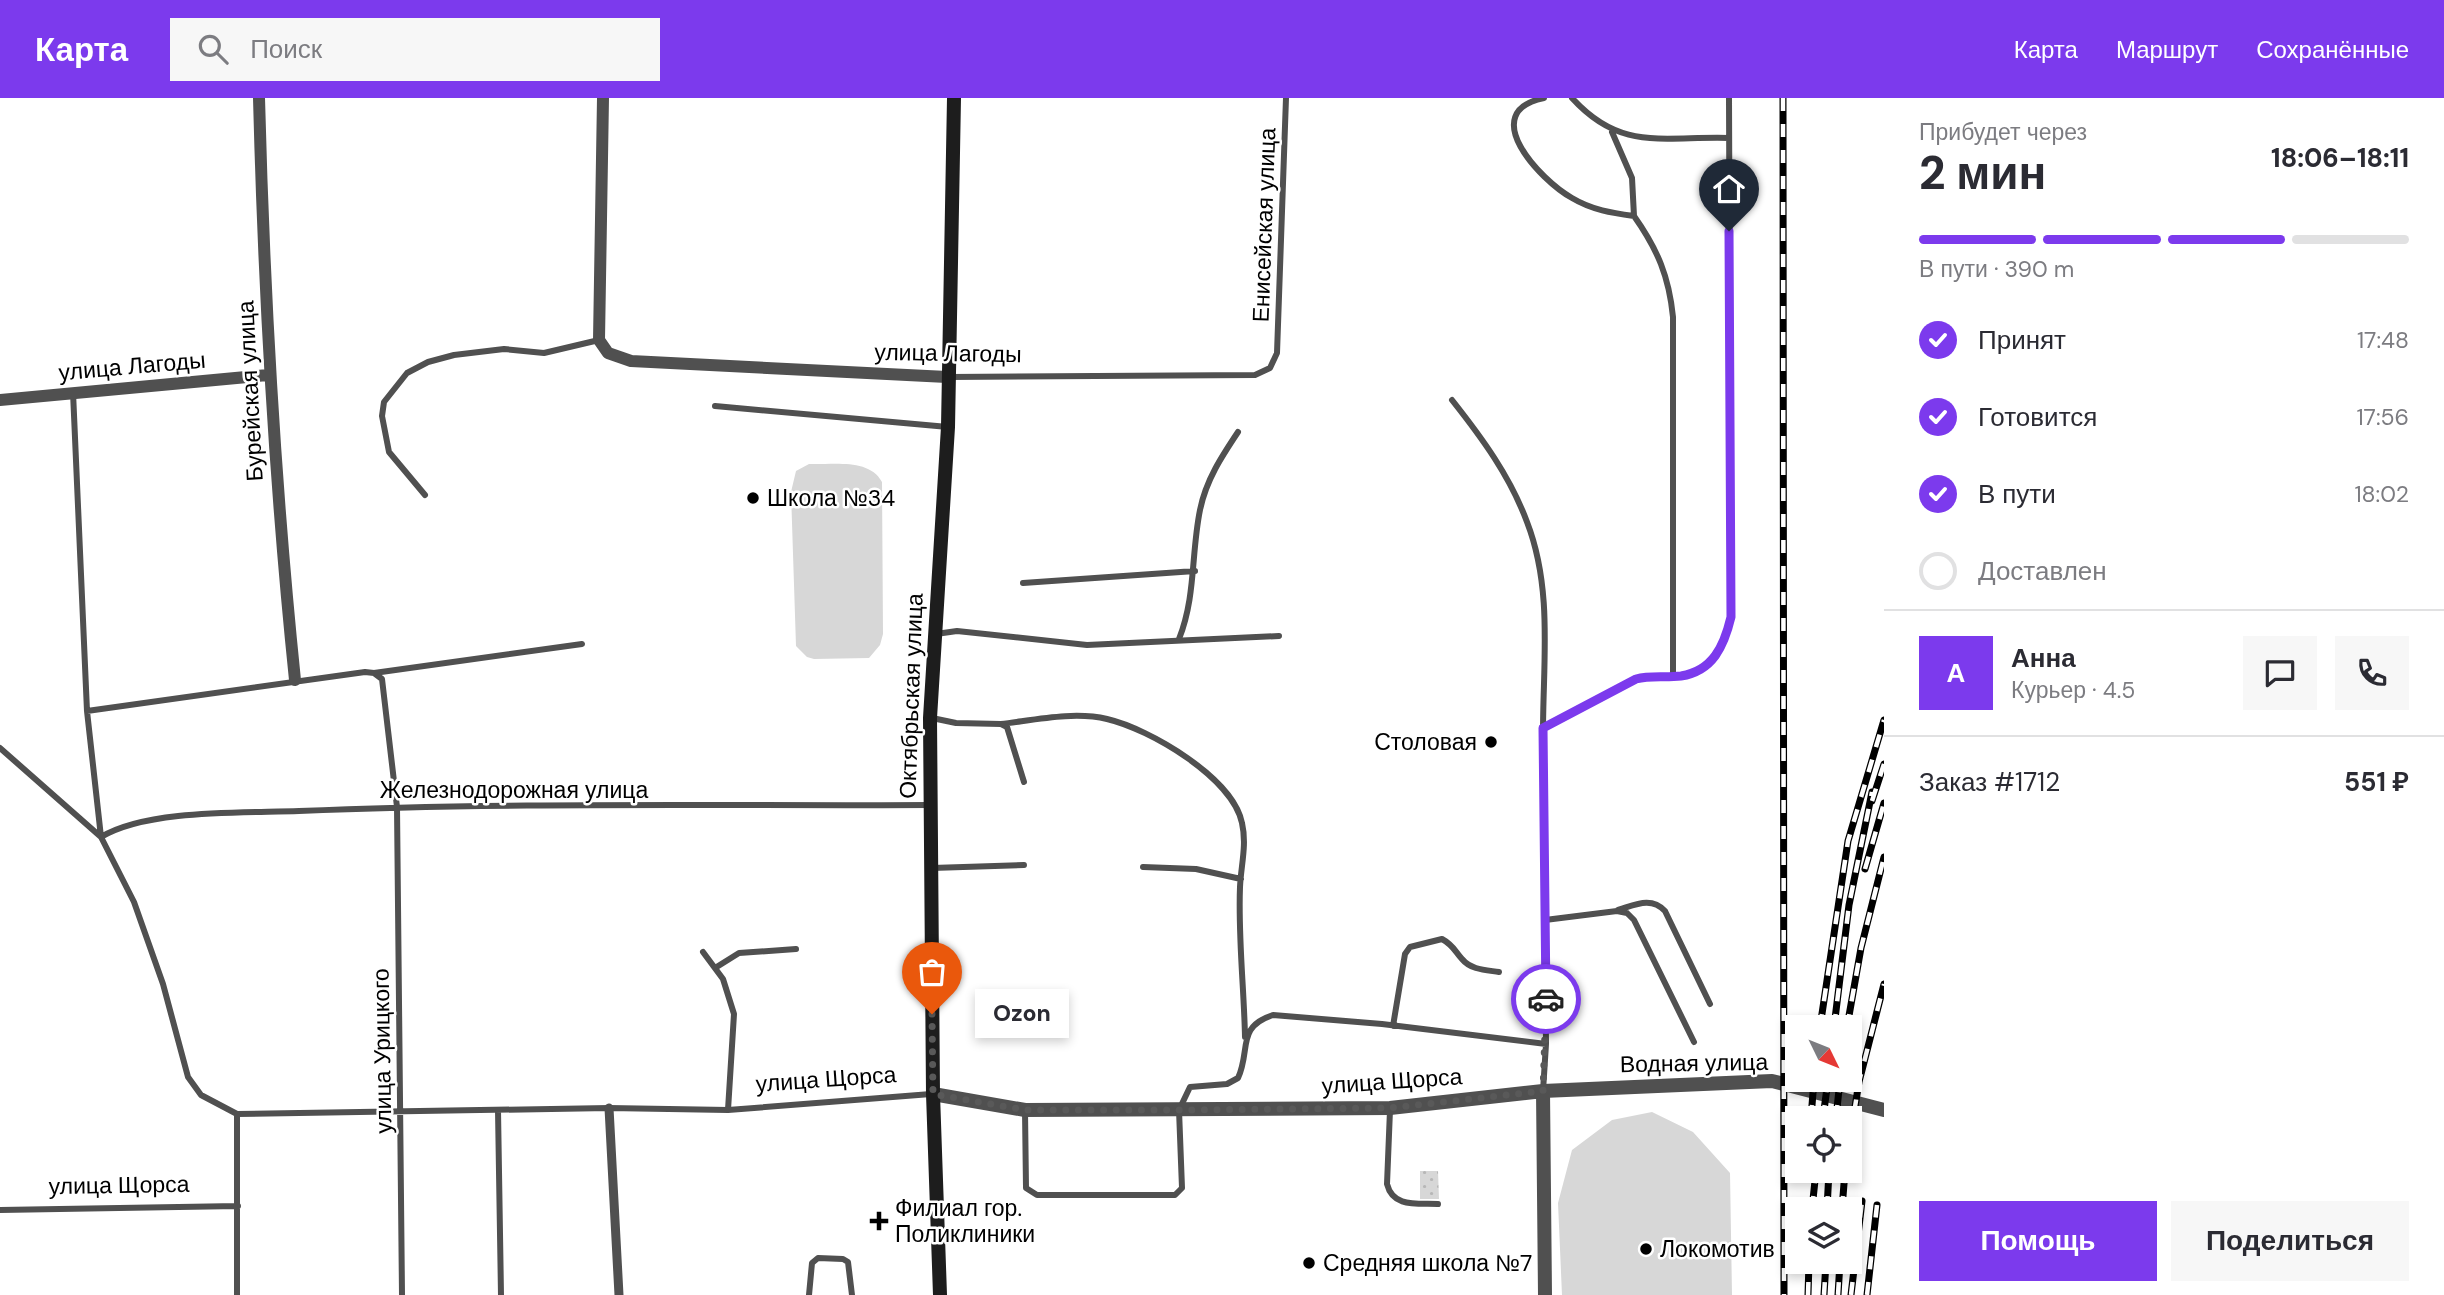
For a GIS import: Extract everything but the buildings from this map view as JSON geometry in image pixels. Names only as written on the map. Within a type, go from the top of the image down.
[{"type":"main road","name":"Октябрьская улица","points":[[940,1295],[933,1094],[930,718],[948,427],[954,98]]},
{"type":"street","name":"Бурейская улица","points":[[259,98],[268,375],[279,530],[295,680]]},
{"type":"street","points":[[598,341],[603,98]]},
{"type":"street","name":"улица Лагоды","points":[[598,341],[608,353],[631,361],[947,377]]},
{"type":"street","name":"улица Лагоды","points":[[0,400],[268,375]]},
{"type":"street","name":"Водная улица","points":[[1543,1091],[1772,1082],[1884,1110]]},
{"type":"street","points":[[1543,1091],[1545,1295]]},
{"type":"street","name":"улица Щорса","points":[[933,1094],[1025,1110],[1179,1110],[1390,1108],[1543,1091]]},
{"type":"street","points":[[609,1108],[619,1295]]},
{"type":"lane","name":"Енисейская улица","points":[[1277,353],[1286,98]]},
{"type":"lane","points":[[1544,98],[1529,101],[1516,111],[1512,125],[1516,138],[1532,162],[1570,197],[1601,212],[1634,216]]},
{"type":"lane","points":[[1570,98],[1612,132],[1633,138],[1729,138]]},
{"type":"lane","points":[[1543,728],[1636,679],[1673,676],[1703,669],[1712,661],[1727,634],[1731,617],[1730,98]]},
{"type":"lane","points":[[1612,132],[1632,178],[1634,216],[1649,236],[1669,281],[1673,317],[1673,676]]},
{"type":"lane","points":[[425,495],[389,452],[382,416],[384,402],[407,373],[428,362],[454,355],[504,349],[544,353],[598,341]]},
{"type":"lane","name":"улица Лагоды","points":[[947,377],[1255,375],[1270,368],[1276,362],[1277,353]]},
{"type":"lane","points":[[73,392],[87,711],[101,837],[134,902],[163,984],[188,1077],[201,1095],[237,1114],[237,1295]]},
{"type":"lane","points":[[1452,400],[1490,447],[1527,522],[1539,572],[1546,623],[1543,728],[1546,1044],[1543,1091]]},
{"type":"lane","points":[[715,406],[948,427]]},
{"type":"lane","points":[[1179,639],[1189,612],[1200,510],[1210,477],[1238,432]]},
{"type":"lane","points":[[1023,583],[1195,570]]},
{"type":"lane","points":[[934,634],[957,631],[1087,645],[1279,636]]},
{"type":"lane","points":[[87,711],[295,680],[374,673],[582,644]]},
{"type":"lane","name":"улица Урицкого","points":[[374,673],[382,679],[386,695],[397,807],[402,1295]]},
{"type":"lane","points":[[930,718],[956,723],[1001,724],[1058,717],[1105,719],[1135,728],[1194,763],[1235,800],[1243,833],[1241,879],[1245,1037],[1238,1078],[1227,1084],[1190,1087],[1179,1110],[1182,1188],[1175,1195],[1042,1196],[1026,1188],[1025,1110]]},
{"type":"lane","points":[[1001,724],[1010,733],[1024,782]]},
{"type":"lane","points":[[0,748],[101,837]]},
{"type":"lane","name":"Железнодорожная улица","points":[[101,837],[124,825],[212,814],[397,807],[930,805]]},
{"type":"lane","points":[[930,868],[1024,865]]},
{"type":"lane","points":[[1143,867],[1196,869],[1241,879]]},
{"type":"lane","points":[[1545,920],[1610,912],[1647,901],[1658,903],[1665,911],[1710,1004]]},
{"type":"lane","points":[[1610,912],[1627,914],[1634,920],[1694,1042]]},
{"type":"lane","points":[[1393,1026],[1405,954],[1410,947],[1442,939],[1454,946],[1463,961],[1473,968],[1499,972]]},
{"type":"lane","points":[[715,968],[739,953],[796,948]]},
{"type":"lane","points":[[703,951],[731,995],[734,1014],[728,1110]]},
{"type":"lane","points":[[1245,1037],[1259,1020],[1273,1015],[1546,1044]]},
{"type":"lane","name":"улица Щорса","points":[[237,1114],[609,1108],[728,1110],[933,1094]]},
{"type":"lane","points":[[1390,1108],[1387,1184],[1390,1195],[1398,1202],[1438,1204]]},
{"type":"lane","points":[[498,1110],[501,1295]]},
{"type":"lane","name":"улица Щорса","points":[[0,1210],[238,1206]]},
{"type":"lane","points":[[809,1295],[812,1263],[818,1258],[843,1259],[848,1262],[852,1295]]},
{"type":"shaded area","points":[[809,464],[860,466],[876,474],[882,482],[883,634],[880,645],[869,658],[814,659],[807,657],[796,646],[791,492],[796,471]]},
{"type":"shaded area","name":"Локомотив","points":[[1652,1112],[1693,1132],[1730,1173],[1732,1295],[1562,1295],[1558,1203],[1572,1150],[1612,1120]]},
{"type":"shaded area","points":[[1420,1171],[1438,1171],[1439,1199],[1420,1199]]},
{"type":"railway","points":[[1783,98],[1784,1295]]},
{"type":"railway","points":[[1822,1015],[1848,841],[1884,720]]},
{"type":"railway","points":[[1872,801],[1884,764]]},
{"type":"railway","points":[[1835,1015],[1849,905],[1872,792]]},
{"type":"railway","points":[[1865,869],[1884,803]]},
{"type":"railway","points":[[1849,1015],[1861,948],[1884,857]]},
{"type":"railway","points":[[1855,1106],[1884,984]]},
{"type":"railway","points":[[1812,1106],[1813,1092]]},
{"type":"railway","points":[[1825,1106],[1826,1092]]},
{"type":"railway","points":[[1837,1106],[1839,1092]]},
{"type":"railway","points":[[1813,1197],[1815,1183]]},
{"type":"railway","points":[[1828,1183],[1828,1197]]},
{"type":"railway","points":[[1843,1197],[1844,1183]]},
{"type":"railway","points":[[1867,1295],[1877,1205]]},
{"type":"railway","points":[[1808,1295],[1809,1274]]},
{"type":"railway","points":[[1824,1295],[1825,1274]]},
{"type":"railway","points":[[1838,1295],[1839,1274]]},
{"type":"railway","points":[[1851,1295],[1853,1274]]},
{"type":"way so far","points":[[932,1014],[933,1094],[1025,1110],[1390,1108],[1543,1091],[1546,999]]},
{"type":"place","name":"Школа №34","points":[[753,498]]},
{"type":"place","name":"Столовая","points":[[1491,742]]},
{"type":"place","name":"Ozon","points":[[932,1014]]},
{"type":"place","name":"Филиал гор. Поликлиники","points":[[879,1221]]},
{"type":"place","name":"Локомотив","points":[[1646,1249]]},
{"type":"place","name":"Средняя школа №7","points":[[1309,1263]]},
{"type":"route","points":[[1546,999],[1543,728],[1636,679],[1649,676],[1680,676],[1703,669],[1718,653],[1727,634],[1731,617],[1729,231]]}]
